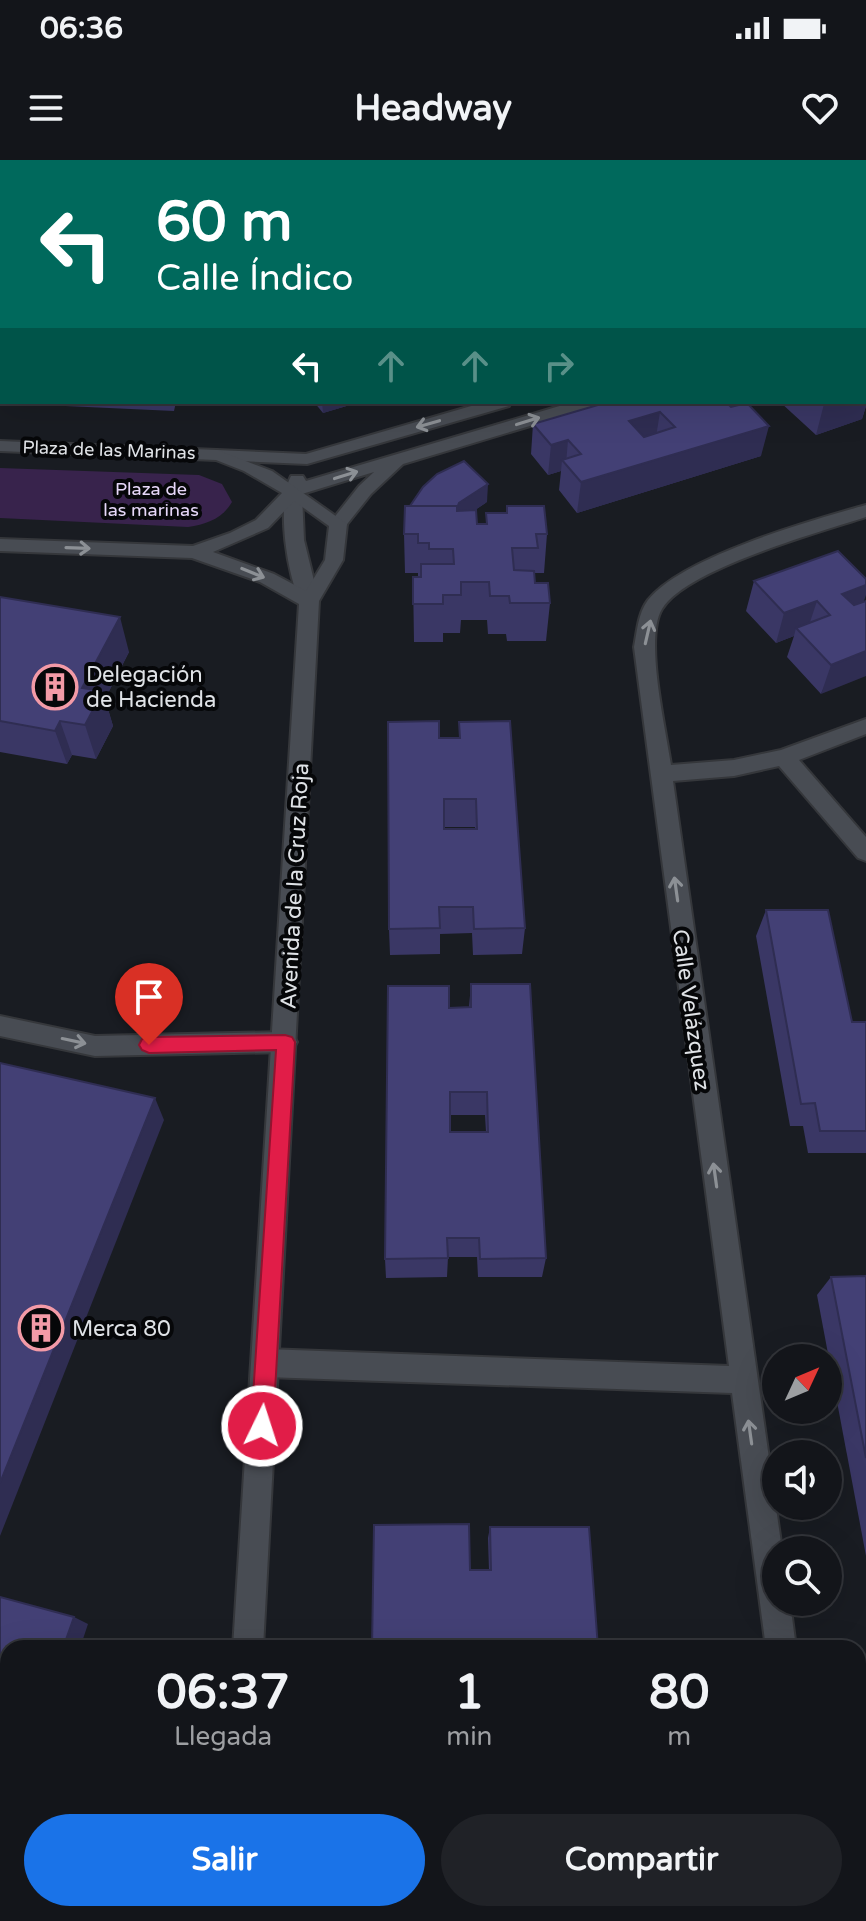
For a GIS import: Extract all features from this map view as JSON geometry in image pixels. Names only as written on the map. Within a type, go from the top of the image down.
[{"type":"street","name":"Plaza de las Marinas","points":[[0,446],[307,459],[496,404]]},
{"type":"street","points":[[292,491],[584,404]]},
{"type":"street","name":"Plaza de las Marinas","points":[[217,455],[246,462],[338,524]]},
{"type":"street","points":[[194,552],[259,528],[282,510],[307,459]]},
{"type":"street","points":[[309,601],[334,560],[338,524],[365,490],[400,459]]},
{"type":"street","points":[[292,491],[295,536],[309,601]]},
{"type":"street","name":"Calle Velázquez","points":[[780,1640],[644,647],[654,604],[688,575],[780,539],[866,511]]},
{"type":"street","points":[[0,545],[194,552],[267,578],[309,601]]},
{"type":"street","name":"Avenida de la Cruz Roja","points":[[249,1640],[309,601]]},
{"type":"street","points":[[660,774],[734,768],[784,757],[866,726]]},
{"type":"street","points":[[784,757],[866,852]]},
{"type":"street","points":[[0,1026],[95,1046],[285,1042]]},
{"type":"street","points":[[266,1363],[743,1380]]},
{"type":"green space","name":"Plaza de las marinas","points":[[0,468],[199,475],[222,484],[232,502],[224,513],[213,520],[188,527],[0,518]]},
{"type":"building","points":[[601,404],[728,404],[731,407],[748,404],[769,426],[581,482],[562,460],[581,454],[568,440],[551,445],[533,424]],"holes":[[[660,412],[675,427],[644,437],[629,421]]]},
{"type":"building","points":[[464,461],[488,484],[459,503],[457,508],[410,506],[437,474]]},
{"type":"building","points":[[405,506],[457,506],[457,511],[476,510],[477,524],[487,524],[486,513],[507,513],[507,506],[544,506],[547,534],[536,534],[538,548],[512,548],[514,570],[534,571],[535,583],[548,583],[550,603],[510,603],[509,596],[490,596],[489,582],[461,582],[461,595],[443,595],[443,604],[413,604],[413,577],[421,577],[421,564],[454,564],[453,549],[429,549],[429,543],[418,543],[418,534],[404,534]]},
{"type":"building","points":[[838,551],[866,579],[866,585],[842,594],[854,605],[866,601],[866,651],[831,665],[796,628],[830,615],[817,601],[784,613],[754,581]]},
{"type":"building","name":"Delegación de Hacienda","points":[[0,597],[120,617],[82,688],[103,691],[85,725],[60,721],[55,731],[0,721]]},
{"type":"building","points":[[439,721],[439,738],[460,738],[459,722],[510,721],[525,928],[474,929],[473,907],[439,907],[440,928],[389,929],[388,722]],"holes":[[[444,799],[476,799],[477,829],[444,829]]]},
{"type":"building","points":[[766,910],[828,910],[852,1022],[866,1022],[866,1131],[820,1131],[815,1103],[801,1104]]},
{"type":"building","points":[[471,984],[530,984],[546,1258],[480,1259],[479,1238],[447,1238],[448,1258],[385,1259],[388,986],[449,986],[449,1008],[471,1007]],"holes":[[[450,1092],[487,1092],[488,1132],[450,1132]]]},
{"type":"building","name":"Merca 80","points":[[0,1063],[155,1098],[0,1483]]},
{"type":"building","points":[[866,1276],[866,1458],[831,1277]]},
{"type":"building","points":[[469,1524],[470,1570],[491,1570],[490,1527],[589,1527],[597,1640],[372,1640],[374,1525]]},
{"type":"building","points":[[0,1597],[74,1617],[66,1640],[0,1640]]},
{"type":"place","name":"Delegación de Hacienda","points":[[55,687]]},
{"type":"place","name":"Merca 80","points":[[41,1328]]},
{"type":"route","points":[[149,1045],[285,1042],[262,1426]]}]
